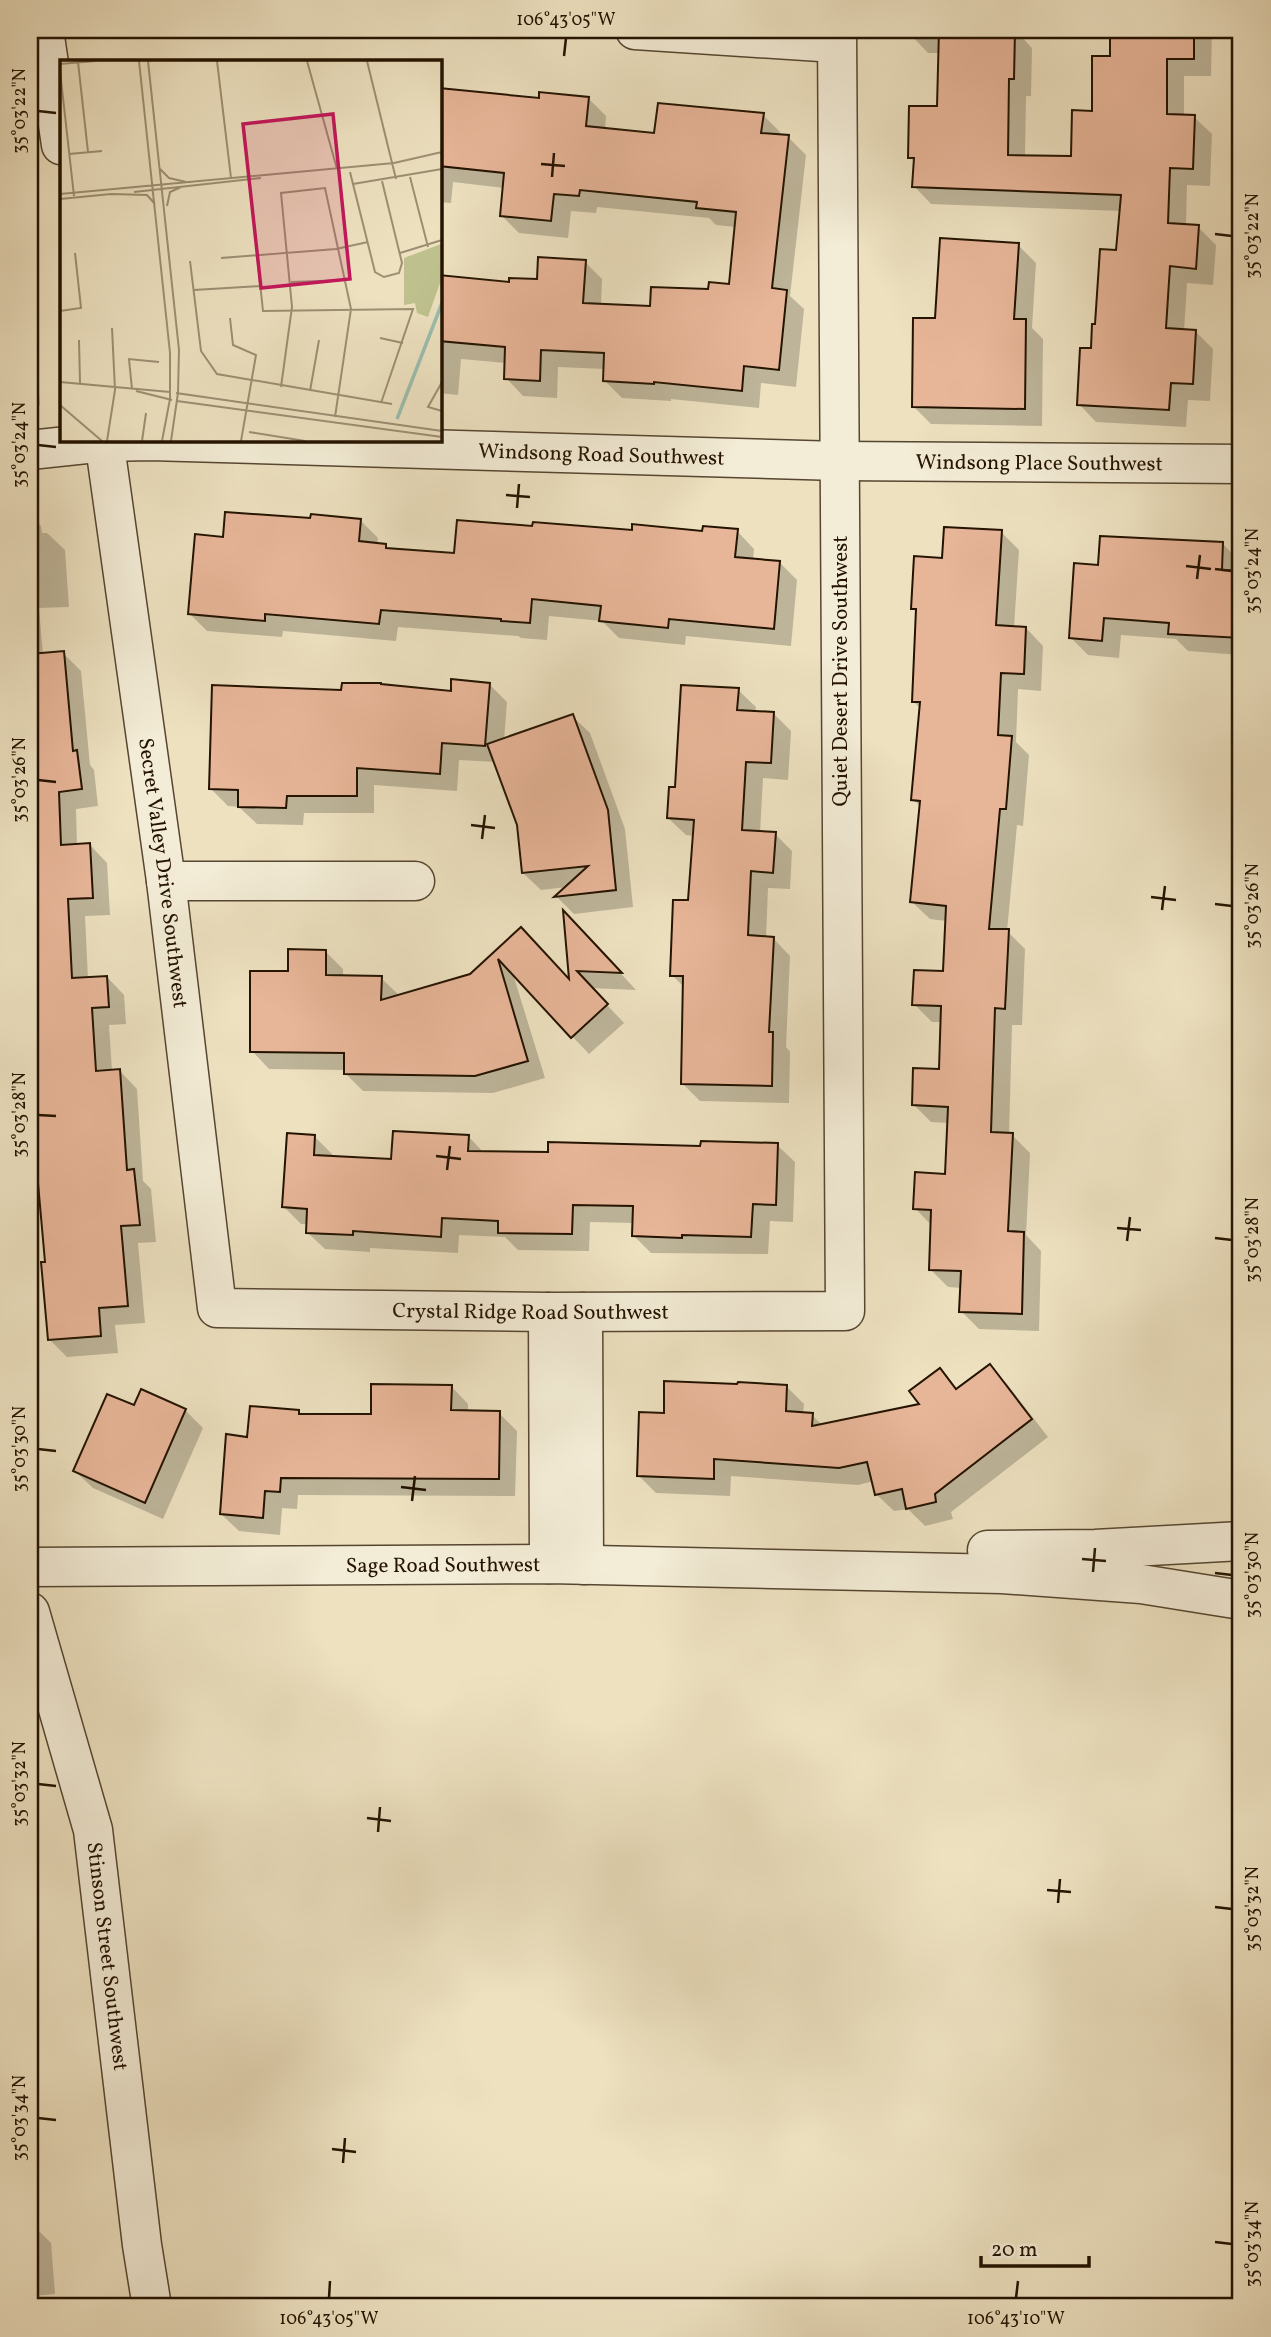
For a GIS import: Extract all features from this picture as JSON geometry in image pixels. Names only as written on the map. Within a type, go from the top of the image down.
[{"type":"street","points":[[44,30],[60,138]]},
{"type":"street","points":[[635,30],[836,37]]},
{"type":"street","name":"Quiet Desert Drive Southwest","points":[[836,37],[845,1311]]},
{"type":"street","name":"Windsong Road Southwest","points":[[30,450],[105,441],[150,441],[838,461]]},
{"type":"street","name":"Secret Valley Drive Southwest","points":[[105,441],[166,881],[217,1308]]},
{"type":"street","name":"Windsong Place Southwest","points":[[838,461],[1241,464]]},
{"type":"street","points":[[166,881],[415,881]]},
{"type":"street","name":"Crystal Ridge Road Southwest","points":[[217,1308],[566,1312],[845,1311]]},
{"type":"street","points":[[566,1312],[566,1564]]},
{"type":"street","points":[[857,1571],[875,1552],[1095,1549],[1241,1541]]},
{"type":"street","name":"Sage Road Southwest","points":[[30,1567],[566,1564],[1002,1574],[1141,1584],[1241,1600]]},
{"type":"street","name":"Stinson Street Southwest","points":[[30,1612],[93,1830],[140,2231],[152,2307]]},
{"type":"building","points":[[939,30],[1015,30],[1014,79],[1009,79],[1008,155],[1071,156],[1072,110],[1092,111],[1092,56],[1110,56],[1110,30],[1194,30],[1194,59],[1167,59],[1167,114],[1195,115],[1193,169],[1170,168],[1168,223],[1199,225],[1196,269],[1170,266],[1166,328],[1196,330],[1193,384],[1171,383],[1169,410],[1077,405],[1080,348],[1091,348],[1092,324],[1095,324],[1100,249],[1116,250],[1121,195],[912,187],[914,158],[908,158],[909,106],[937,106]]},
{"type":"building","points":[[441,88],[539,98],[539,92],[589,97],[586,126],[654,133],[658,103],[764,113],[761,133],[789,135],[772,288],[787,290],[779,370],[744,366],[742,391],[654,382],[603,381],[604,353],[541,350],[540,381],[504,379],[505,347],[441,341],[441,275],[509,282],[509,278],[537,279],[538,257],[586,260],[583,303],[650,306],[651,287],[708,289],[709,282],[729,284],[736,212],[696,208],[697,202],[580,190],[579,196],[554,194],[551,221],[500,216],[504,173],[441,166]]},
{"type":"building","points":[[940,238],[1019,243],[1014,319],[1026,319],[1025,409],[912,407],[913,318],[935,318]]},
{"type":"building","points":[[225,512],[310,518],[311,514],[361,519],[359,541],[386,544],[386,548],[454,553],[457,520],[532,526],[533,522],[632,530],[632,524],[702,531],[703,526],[738,529],[735,557],[780,561],[774,629],[669,619],[668,628],[599,621],[601,606],[532,599],[530,623],[381,610],[379,624],[265,614],[265,621],[188,614],[195,534],[223,537]]},
{"type":"building","points":[[944,527],[1002,530],[996,625],[1026,627],[1024,674],[1001,673],[998,735],[1012,736],[1006,809],[1000,809],[989,929],[1009,929],[1005,1009],[995,1008],[991,1132],[1013,1133],[1008,1231],[1024,1232],[1022,1314],[959,1312],[961,1271],[929,1270],[931,1210],[913,1209],[915,1172],[945,1174],[948,1107],[912,1105],[913,1068],[939,1069],[941,1006],[912,1005],[914,970],[943,971],[946,906],[910,902],[920,801],[911,800],[920,702],[912,702],[916,609],[911,609],[914,556],[942,558]]},
{"type":"building","points":[[1100,536],[1223,542],[1222,570],[1241,571],[1241,638],[1168,634],[1169,623],[1104,618],[1102,641],[1069,638],[1074,563],[1098,565]]},
{"type":"building","points":[[64,651],[73,751],[77,750],[82,789],[59,792],[61,845],[90,843],[93,898],[68,899],[72,978],[107,976],[109,1007],[92,1008],[96,1071],[120,1069],[127,1170],[134,1169],[140,1225],[121,1226],[128,1306],[99,1308],[101,1336],[48,1340],[41,1262],[45,1262],[33,1127],[30,1127],[30,654]]},
{"type":"building","points":[[451,679],[490,683],[485,746],[442,743],[440,774],[357,768],[357,796],[287,796],[286,808],[238,807],[238,790],[209,789],[212,685],[341,690],[342,683],[381,683],[451,691]]},
{"type":"building","points":[[681,685],[739,688],[737,710],[774,712],[771,763],[746,762],[742,830],[776,832],[773,873],[751,871],[748,935],[774,937],[769,1032],[773,1032],[772,1086],[681,1084],[683,976],[670,976],[673,900],[688,900],[694,820],[667,818],[669,787],[675,787]]},
{"type":"building","points":[[573,714],[608,810],[616,890],[554,897],[588,866],[522,873],[517,825],[487,744]]},
{"type":"building","points":[[563,910],[622,973],[577,971],[608,1004],[571,1038],[498,959],[528,1061],[475,1076],[344,1074],[344,1053],[250,1052],[250,971],[288,971],[288,949],[326,950],[326,975],[382,976],[381,1000],[470,974],[521,927],[569,979]]},
{"type":"building","points":[[393,1131],[469,1135],[468,1151],[548,1152],[548,1142],[700,1146],[701,1141],[778,1143],[776,1205],[753,1204],[751,1237],[682,1235],[682,1238],[632,1236],[633,1206],[573,1205],[572,1234],[498,1233],[498,1221],[442,1218],[441,1237],[353,1231],[353,1235],[306,1233],[307,1209],[282,1207],[287,1133],[315,1135],[314,1155],[391,1159]]},
{"type":"building","points":[[990,1364],[1032,1419],[935,1494],[936,1502],[906,1509],[902,1489],[875,1495],[867,1462],[839,1468],[714,1459],[714,1479],[637,1476],[639,1412],[664,1413],[664,1381],[787,1385],[786,1411],[813,1413],[812,1426],[919,1404],[909,1391],[940,1368],[956,1389]]},
{"type":"building","points":[[371,1384],[452,1385],[451,1410],[500,1411],[499,1479],[281,1478],[280,1492],[265,1491],[263,1518],[220,1514],[226,1434],[247,1437],[250,1406],[299,1410],[299,1414],[371,1414]]},
{"type":"building","points":[[141,1389],[186,1409],[145,1503],[73,1471],[107,1394],[134,1405]]}]
